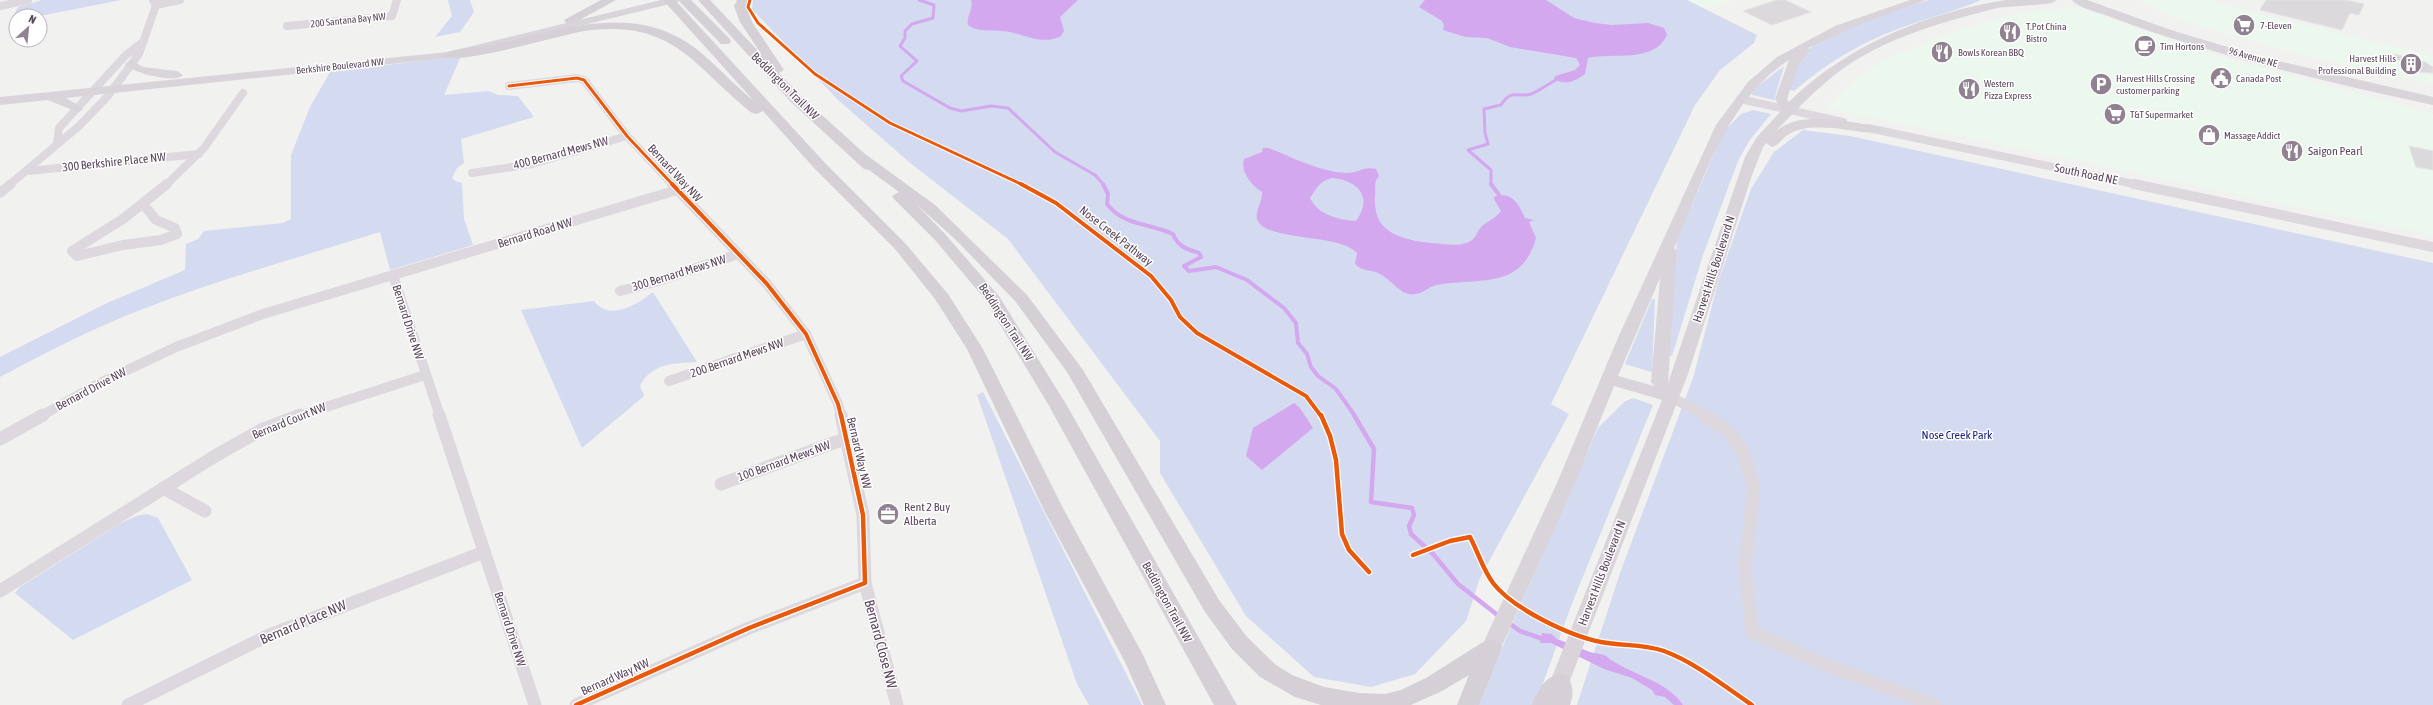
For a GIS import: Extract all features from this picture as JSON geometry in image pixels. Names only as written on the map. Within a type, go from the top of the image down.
[{"type":"main road","points":[[570,20],[610,0]]},
{"type":"main road","name":"Berkshire Boulevard NW","points":[[0,101],[91,92],[114,85],[177,75],[391,55],[484,40],[570,20],[644,0]]},
{"type":"main road","points":[[671,0],[792,136],[904,251],[942,297],[961,325],[993,384],[1054,510],[1136,661],[1155,705]]},
{"type":"main road","name":"Berkshire Boulevard NW","points":[[0,92],[100,82],[114,85],[448,55],[671,0]]},
{"type":"main road","points":[[684,0],[753,68],[796,99]]},
{"type":"main road","name":"Beddington Trail NW","points":[[704,0],[796,99],[862,158],[940,237],[991,296],[1057,404],[1226,705]]},
{"type":"main road","points":[[743,0],[740,6],[746,22],[796,99]]},
{"type":"main road","points":[[1468,705],[1491,648],[1566,483],[1609,379],[1715,139],[1740,99],[1764,74],[1807,45],[1851,24],[1921,0]]},
{"type":"main road","name":"Harvest Hills Boulevard N","points":[[1560,682],[1591,599],[1671,397],[1746,172],[1757,146],[1788,110],[1815,82],[1853,56],[1902,34],[1963,13],[1994,3],[2021,0]]},
{"type":"main road","name":"96 Avenue NE","points":[[1994,3],[2053,0],[2072,1],[2202,43],[2355,84],[2433,101]]},
{"type":"main road","name":"96 Avenue NE","points":[[2100,0],[2166,23],[2297,62],[2433,93]]},
{"type":"main road","points":[[2110,0],[2166,23]]},
{"type":"main road","points":[[448,55],[483,50],[591,26],[620,25],[651,28],[679,41],[748,104],[792,136]]},
{"type":"main road","points":[[1788,110],[1781,99],[1793,64],[1807,45]]},
{"type":"main road","points":[[131,64],[140,70],[177,75]]},
{"type":"main road","points":[[2355,84],[2433,105]]},
{"type":"main road","points":[[44,96],[64,101],[77,108]]},
{"type":"main road","points":[[1746,172],[1756,166],[1783,130],[1790,127],[1814,124],[1877,130]]},
{"type":"main road","points":[[862,158],[930,208],[1021,298],[1074,370],[1212,606],[1234,639],[1258,664],[1274,677],[1301,691],[1328,698],[1356,702],[1394,702],[1430,688],[1491,648]]},
{"type":"main road","points":[[1671,397],[1659,382],[1672,236]]},
{"type":"main road","points":[[1609,379],[1671,397]]},
{"type":"main road","points":[[1543,705],[1548,693],[1560,682],[1563,693],[1559,705]]},
{"type":"street","points":[[0,16],[3,5],[28,0]]},
{"type":"street","points":[[0,193],[28,171],[57,143],[79,126],[114,85],[139,54],[155,2],[180,0]]},
{"type":"street","name":"200 Santana Bay NW","points":[[287,26],[392,16],[397,0]]},
{"type":"street","points":[[57,143],[59,128],[125,56],[144,41]]},
{"type":"street","name":"Bernard Way NW","points":[[509,86],[577,78],[584,80],[627,136],[767,284],[806,334],[838,404],[847,438],[863,515],[864,583],[749,628],[576,705]]},
{"type":"street","name":"300 Berkshire Place NW","points":[[144,205],[156,220],[175,228],[177,234],[161,240],[123,245],[77,256],[72,252],[100,236],[144,205],[199,154],[243,93]]},
{"type":"street","name":"South Road NE","points":[[1740,99],[1877,130],[2433,247]]},
{"type":"street","name":"400 Bernard Mews NW","points":[[472,173],[532,164],[627,136]]},
{"type":"street","name":"300 Berkshire Place NW","points":[[28,171],[199,154]]},
{"type":"street","name":"Bernard Road NW","points":[[393,276],[677,190]]},
{"type":"street","name":"300 Bernard Mews NW","points":[[620,291],[656,282],[738,254]]},
{"type":"street","name":"Bernard Drive NW","points":[[0,439],[98,384],[176,346],[263,314],[393,276],[535,705]]},
{"type":"street","name":"200 Bernard Mews NW","points":[[669,381],[806,334]]},
{"type":"street","name":"Bernard Court NW","points":[[0,591],[163,488],[264,429],[322,407],[425,374]]},
{"type":"street","points":[[1671,397],[1715,421],[1729,432],[1742,450],[1754,487],[1745,568],[1752,632],[1828,666],[1935,705]]},
{"type":"street","name":"100 Bernard Mews NW","points":[[721,484],[847,438]]},
{"type":"street","points":[[163,488],[205,511]]},
{"type":"street","name":"Bernard Place NW","points":[[128,705],[269,635],[484,552]]},
{"type":"street","name":"Bernard Close NW","points":[[864,583],[897,705]]},
{"type":"shaded area","points":[[971,0],[1078,0],[1060,17],[1064,31],[1061,36],[1055,39],[1042,40],[1005,31],[973,28],[968,25],[968,19],[972,6]]},
{"type":"shaded area","points":[[1425,0],[1546,0],[1574,18],[1612,25],[1648,23],[1664,28],[1667,35],[1661,44],[1653,50],[1643,53],[1588,58],[1585,74],[1574,81],[1562,82],[1554,79],[1555,76],[1575,70],[1580,65],[1576,58],[1510,47],[1487,38],[1466,37],[1443,30],[1444,25],[1442,21],[1419,7]]},
{"type":"shaded area","points":[[1687,0],[1734,0],[1705,9]]},
{"type":"shaded area","points":[[2138,0],[2211,0],[2223,5],[2433,56],[2433,84],[2299,54],[2178,20]]},
{"type":"shaded area","points":[[2074,6],[2215,55],[2433,114],[2433,235],[1826,108],[1854,80],[1884,60],[1946,34],[2011,15]]},
{"type":"shaded area","points":[[1263,148],[1269,148],[1306,164],[1336,172],[1350,173],[1367,168],[1376,169],[1379,176],[1375,186],[1375,209],[1378,219],[1391,232],[1400,237],[1421,242],[1456,245],[1465,244],[1473,239],[1482,226],[1501,211],[1494,197],[1505,195],[1517,203],[1525,218],[1534,220],[1529,222],[1536,238],[1529,255],[1520,267],[1509,274],[1482,281],[1436,285],[1416,294],[1406,293],[1401,291],[1380,274],[1358,267],[1355,264],[1357,253],[1348,247],[1335,242],[1287,235],[1263,226],[1257,219],[1262,192],[1254,186],[1245,174],[1243,164],[1244,159],[1262,152]],"holes":[[[1333,178],[1350,183],[1361,192],[1363,205],[1356,221],[1330,216],[1318,209],[1310,198],[1319,185],[1324,181]]]},
{"type":"shaded area","points":[[1294,403],[1300,408],[1313,428],[1262,470],[1246,456],[1253,428]]},
{"type":"shaded area","points":[[1542,633],[1552,634],[1557,639],[1589,652],[1605,655],[1625,668],[1667,689],[1676,696],[1683,705],[1674,705],[1665,697],[1655,695],[1652,690],[1632,678],[1604,669],[1551,643],[1540,643]]},
{"type":"green space","points":[[42,0],[121,0],[48,14],[48,8],[18,7]]},
{"type":"green space","points":[[448,0],[470,0],[474,12],[460,32],[435,37],[452,16]]},
{"type":"green space","points":[[753,0],[1687,0],[1757,35],[1754,43],[1720,70],[1695,105],[1551,404],[1569,414],[1480,578],[1466,621],[1415,674],[1371,687],[1314,677],[1246,616],[1160,473],[1160,441],[1008,239],[909,162],[837,99],[752,9]]},
{"type":"green space","points":[[1929,0],[1981,0],[1908,25],[1870,41],[1843,55],[1794,91],[1788,89],[1805,53],[1819,41],[1866,20]]},
{"type":"green space","points":[[461,56],[444,95],[489,91],[498,95],[518,96],[534,117],[461,139],[464,163],[457,168],[452,178],[455,181],[462,183],[464,219],[473,245],[390,270],[380,232],[231,278],[124,316],[88,332],[0,377],[0,357],[107,303],[185,270],[186,244],[198,239],[204,231],[283,223],[291,219],[291,155],[310,107],[330,72]]},
{"type":"green space","points":[[1784,66],[1774,100],[1752,95],[1753,90]]},
{"type":"green space","points":[[1753,110],[1771,114],[1749,141],[1738,161],[1703,255],[1672,356],[1667,354],[1677,239],[1724,131],[1741,114]]},
{"type":"green space","name":"Nose Creek Park","points":[[1803,130],[1850,136],[2433,263],[2433,705],[1577,705],[1620,573],[1693,378],[1719,279],[1751,189],[1774,152]]},
{"type":"green space","points":[[653,292],[697,362],[672,364],[650,373],[640,386],[644,396],[582,448],[521,310],[594,301],[601,307],[616,311],[632,306]]},
{"type":"green space","points":[[1652,299],[1655,299],[1652,372],[1625,364]]},
{"type":"green space","points":[[983,392],[1142,705],[1089,705],[1077,684],[977,395]]},
{"type":"green space","points":[[1633,398],[1653,405],[1573,601],[1535,705],[1477,705],[1598,428],[1624,402]]},
{"type":"green space","points":[[147,514],[158,518],[192,580],[73,640],[15,593],[20,587],[121,523],[136,516]]},
{"type":"building","points":[[1777,0],[1785,0],[1811,12],[1772,25],[1743,11]]},
{"type":"building","points":[[2266,0],[2345,0],[2364,4],[2359,15],[2350,13],[2342,30],[2260,10]]},
{"type":"building","name":"Harvest Hills Professional Building","points":[[2394,54],[2425,62],[2433,67],[2433,73],[2419,72],[2393,57]]},
{"type":"building","points":[[2409,146],[2433,151],[2433,170],[2416,167]]},
{"type":"waterway","points":[[919,0],[934,5],[933,18],[912,24],[905,31],[905,38],[900,46],[917,61],[901,76],[903,81],[950,108],[961,111],[991,106],[1008,108],[1055,152],[1095,175],[1104,185]]},
{"type":"waterway","points":[[1491,184],[1491,170],[1468,150],[1488,144],[1485,133],[1484,109],[1501,105],[1511,95],[1531,94],[1556,80]]},
{"type":"waterway","points":[[1103,184],[1108,194],[1107,204],[1114,211],[1129,220],[1173,234],[1180,245],[1199,253],[1201,257],[1184,266],[1189,271],[1216,267],[1247,280],[1284,308],[1296,323],[1298,343],[1307,354],[1311,367],[1318,376],[1336,389],[1355,416]]},
{"type":"waterway","points":[[1491,184],[1499,195]]},
{"type":"waterway","points":[[1354,415],[1374,449],[1371,502],[1412,508],[1414,515],[1409,526],[1411,534],[1433,554],[1458,584],[1500,617]]},
{"type":"waterway","points":[[1507,622],[1520,631],[1546,640]]},
{"type":"cycle path","name":"Nose Creek Pathway","points":[[750,0],[748,7],[758,23],[815,74],[890,123],[1040,193],[1056,203],[1151,276],[1171,300],[1180,317],[1197,333],[1288,384],[1306,396],[1320,414],[1330,436],[1336,460],[1342,534],[1349,550],[1369,572]]},
{"type":"cycle path","points":[[509,86],[577,78],[584,80],[627,136],[767,284],[806,334],[838,404],[847,438],[863,515],[865,583],[749,628],[576,705]]},
{"type":"cycle path","points":[[1413,555],[1450,541],[1470,537],[1493,583],[1512,601],[1527,610],[1560,627],[1590,639],[1601,642],[1648,647],[1676,656],[1752,705]]},
{"type":"place","name":"7-Eleven","points":[[2244,25]]},
{"type":"place","name":"T.Pot China Bistro","points":[[2010,32]]},
{"type":"place","name":"Tim Hortons","points":[[2145,46]]},
{"type":"place","name":"Bowls Korean BBQ","points":[[1942,52]]},
{"type":"place","name":"Harvest Hills Professional Building","points":[[2411,64]]},
{"type":"place","name":"Canada Post","points":[[2221,78]]},
{"type":"place","name":"Harvest Hills Crossing customer parking","points":[[2101,84]]},
{"type":"place","name":"Western Pizza Express","points":[[1969,89]]},
{"type":"place","name":"T&T Supermarket","points":[[2115,114]]},
{"type":"place","name":"Massage Addict","points":[[2209,135]]},
{"type":"place","name":"Saigon Pearl","points":[[2292,151]]},
{"type":"place","name":"Rent 2 Buy Alberta","points":[[888,514]]}]
